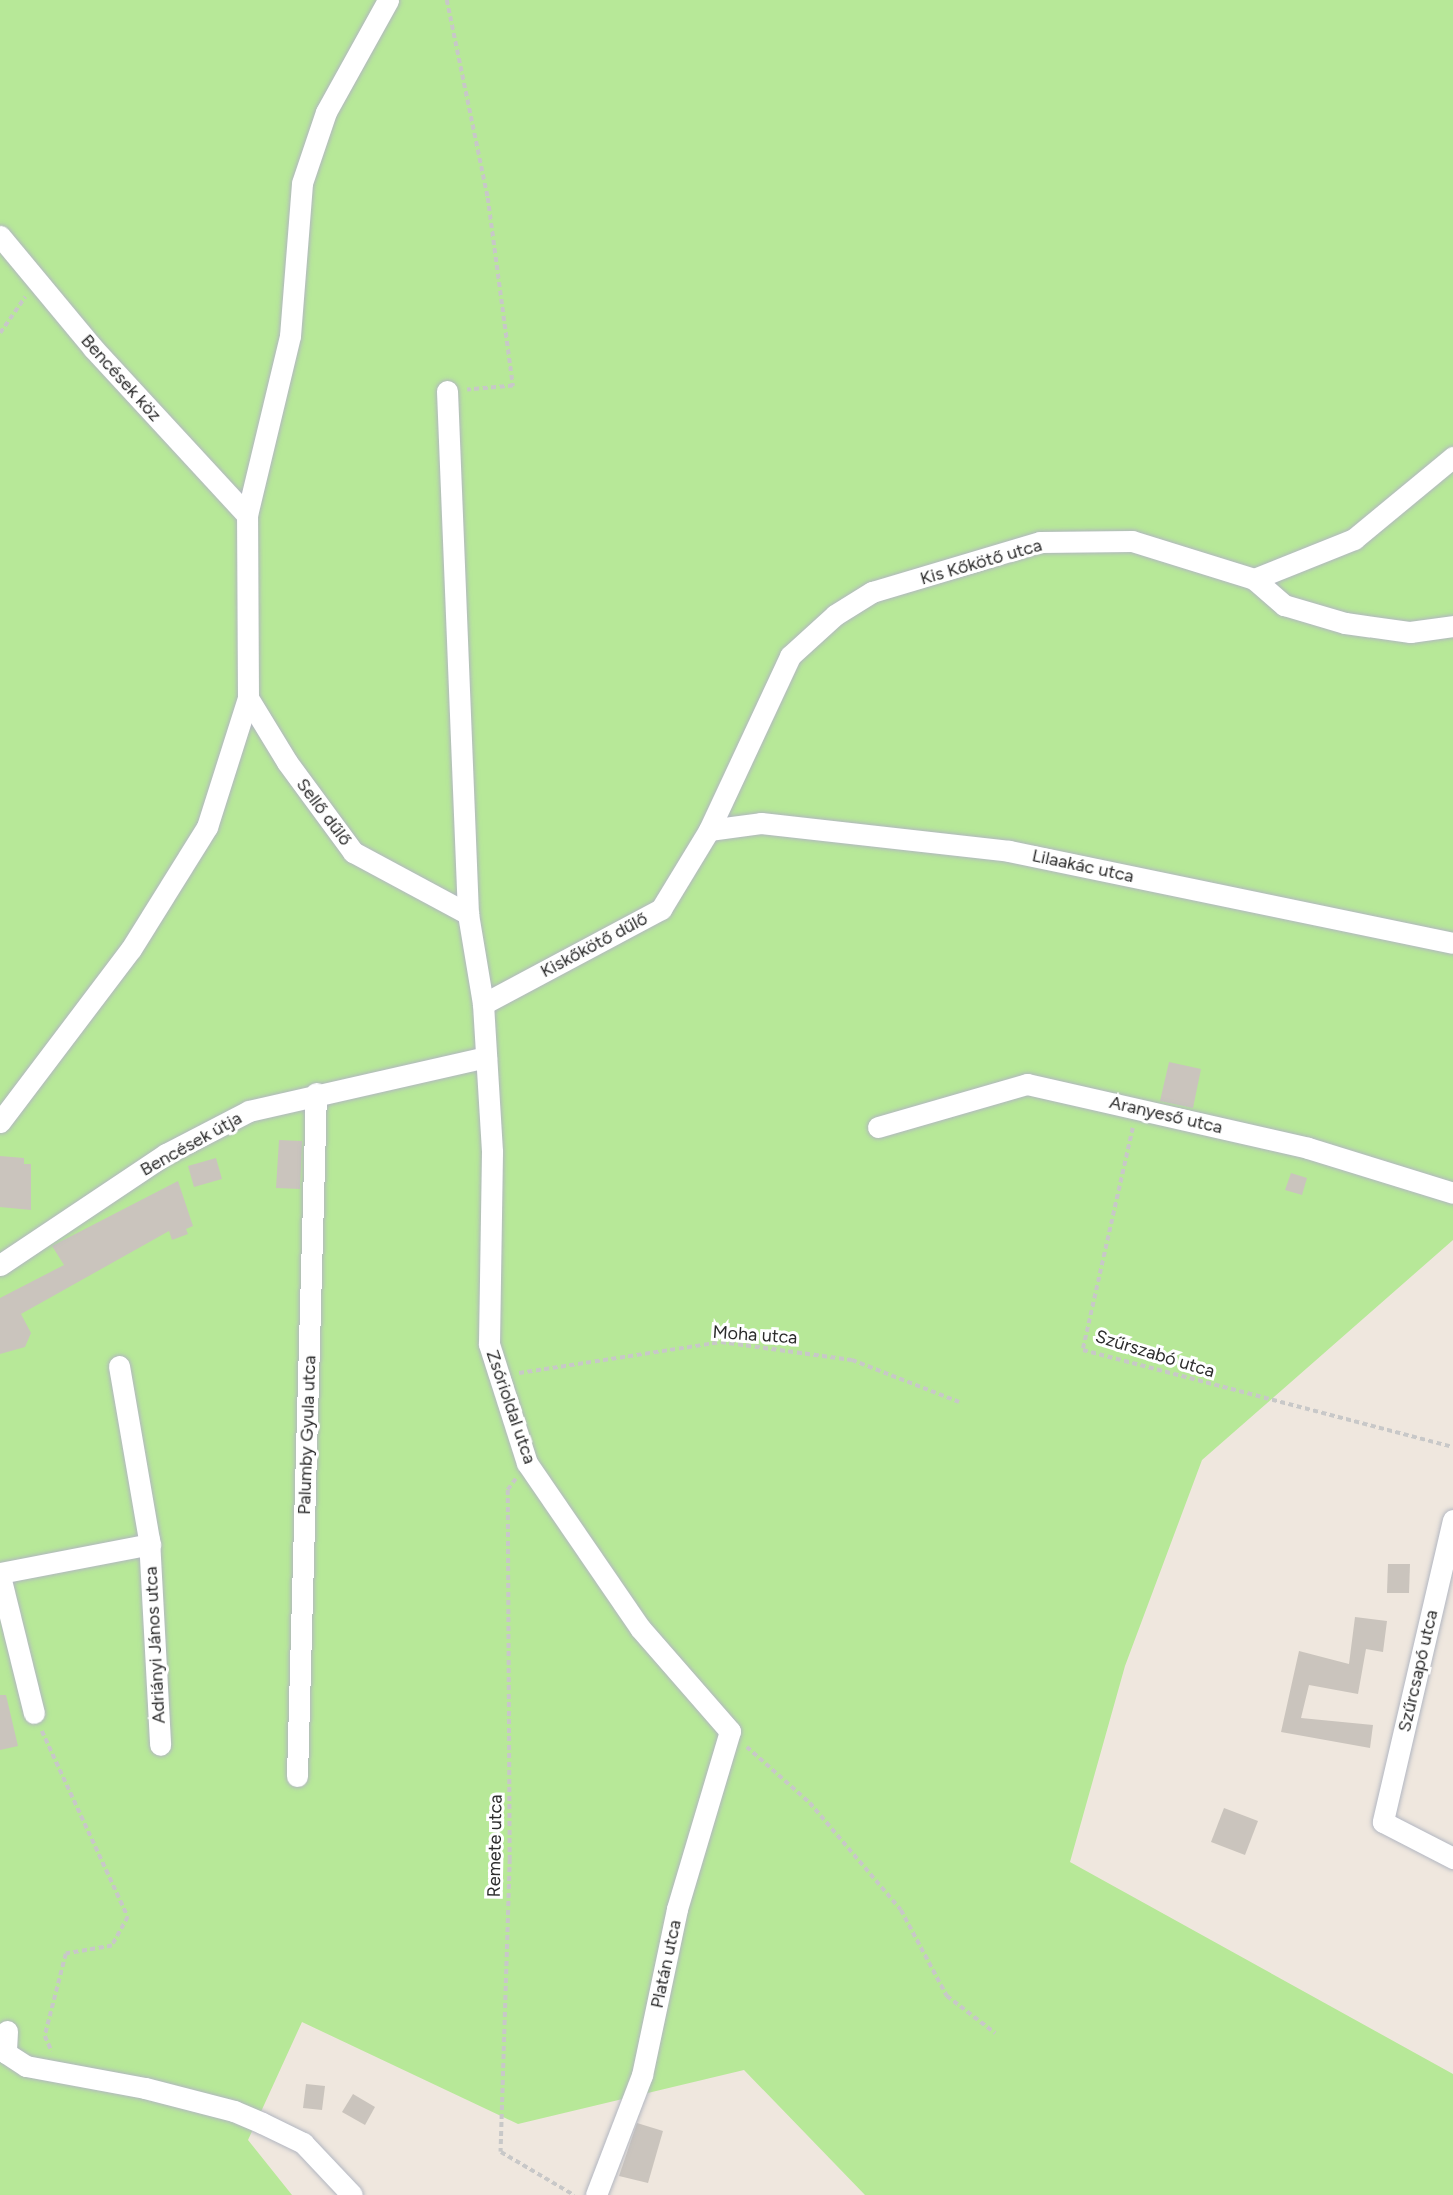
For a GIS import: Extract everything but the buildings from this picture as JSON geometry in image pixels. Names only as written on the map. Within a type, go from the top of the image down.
[{"type":"street","points":[[0,1122],[131,949],[207,827],[248,698],[247,515],[290,336],[302,183],[326,112],[388,0]]},
{"type":"street","name":"Bencések köz","points":[[0,236],[37,281],[247,515]]},
{"type":"street","name":"Zsórioldal utca","points":[[447,391],[468,914],[484,1004],[492,1153],[489,1344],[527,1462],[640,1628],[730,1731]]},
{"type":"street","points":[[1254,579],[1354,539],[1453,457]]},
{"type":"street","name":"Kis Kőkötő utca","points":[[709,830],[790,656],[835,615],[872,592],[1040,542],[1132,541],[1254,579],[1284,605],[1345,623],[1410,632],[1453,626]]},
{"type":"street","name":"Sellő dűlő","points":[[248,698],[287,762],[353,852],[468,914]]},
{"type":"street","name":"Lilaakác utca","points":[[709,830],[761,823],[1009,850],[1453,943]]},
{"type":"street","name":"Kiskőkötő dűlő","points":[[484,1004],[661,909],[709,830]]},
{"type":"street","name":"Bencések útja","points":[[0,1265],[166,1154],[249,1111],[316,1093],[486,1057]]},
{"type":"street","name":"Aranyeső utca","points":[[878,1127],[1027,1084],[1308,1148],[1453,1193]]},
{"type":"street","name":"Palumby Gyula utca","points":[[297,1776],[316,1093]]},
{"type":"street","name":"Adriányi János utca","points":[[119,1366],[150,1544],[160,1745]]},
{"type":"street","name":"Szűrcsapó utca","points":[[1453,1520],[1383,1822],[1453,1858]]},
{"type":"street","name":"Adriányi János utca","points":[[34,1713],[0,1575],[150,1544]]},
{"type":"street","name":"Platán utca","points":[[596,2195],[642,2075],[677,1909],[730,1731]]},
{"type":"street","points":[[7,2031],[6,2053],[26,2066],[234,2110],[303,2143],[322,2160],[352,2195]]},
{"type":"path","points":[[447,0],[488,198],[513,386],[447,391]]},
{"type":"path","points":[[0,332],[37,281]]},
{"type":"path","name":"Szűrszabó utca","points":[[1137,1109],[1083,1350],[1453,1447]]},
{"type":"path","name":"Moha utca","points":[[500,1377],[721,1342],[852,1360],[959,1402]]},
{"type":"path","name":"Remete utca","points":[[527,1462],[508,1490],[510,1859],[501,2152],[573,2195]]},
{"type":"path","points":[[34,1713],[128,1917],[112,1946],[66,1955],[45,2036],[62,2075]]},
{"type":"path","points":[[730,1731],[810,1803],[901,1910],[947,1996],[995,2033]]},
{"type":"green space","points":[[0,0],[1453,0],[1453,1240],[1202,1460],[1125,1666],[1070,1862],[1453,2074],[1453,2195],[865,2195],[744,2070],[518,2124],[302,2022],[248,2140],[292,2195],[0,2195]]}]
